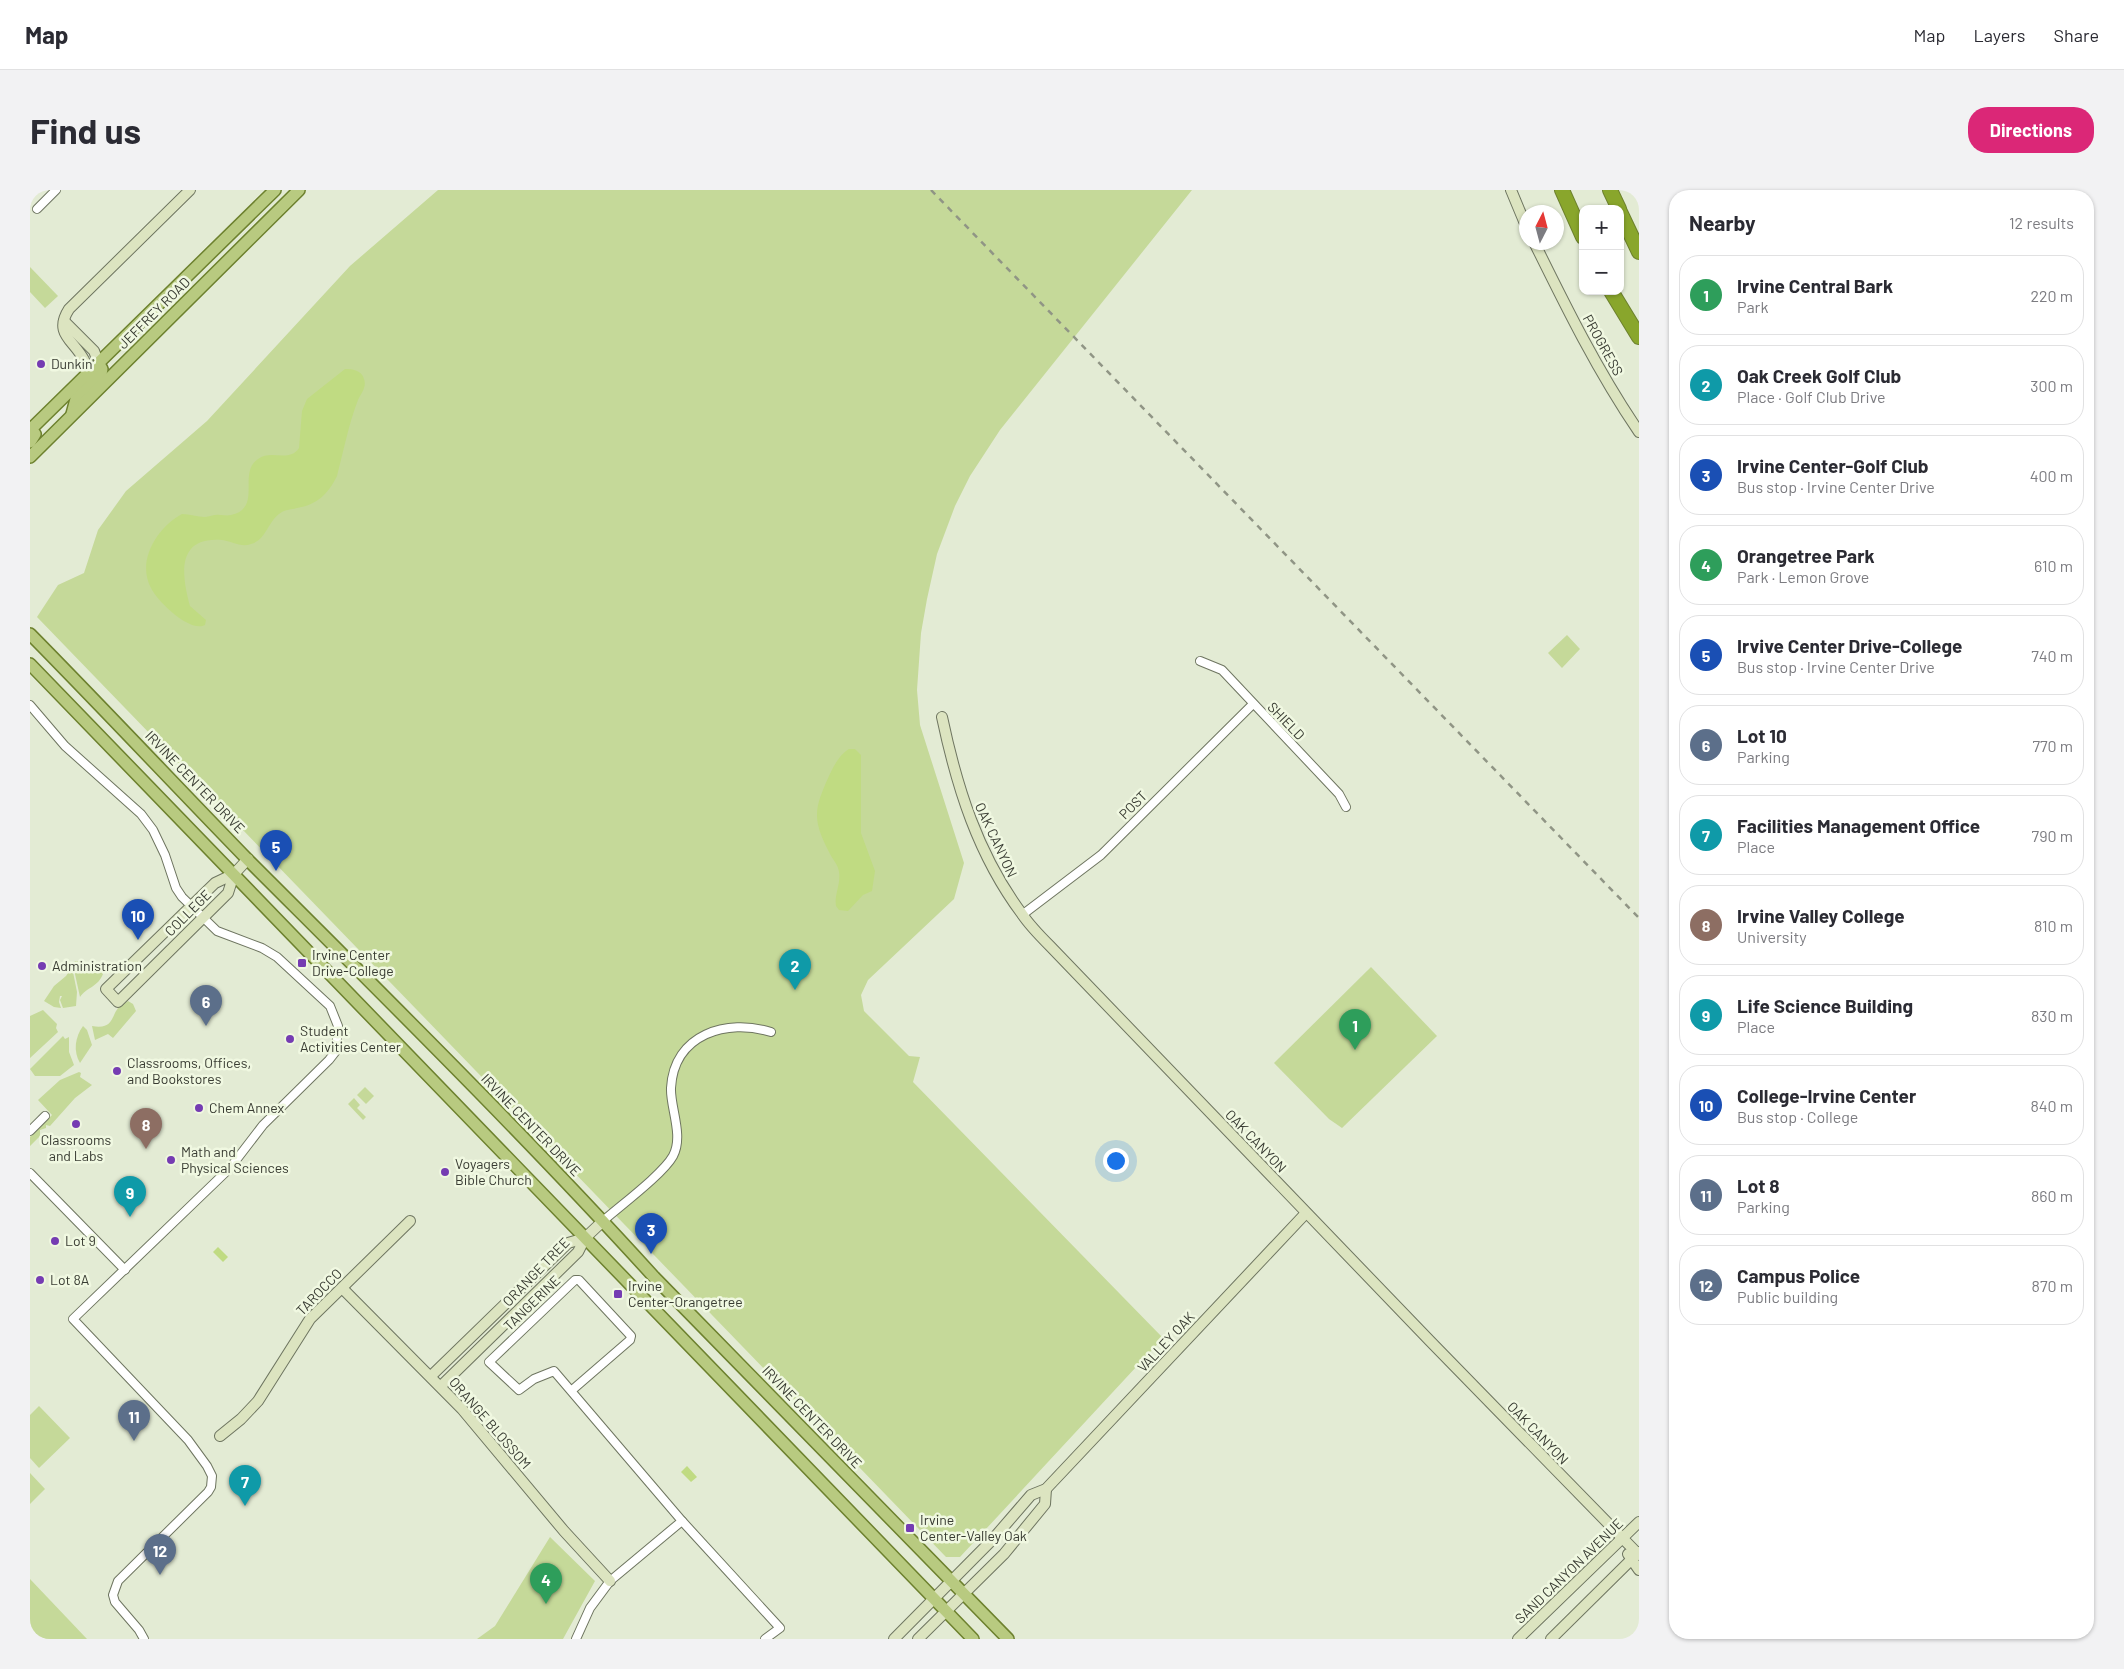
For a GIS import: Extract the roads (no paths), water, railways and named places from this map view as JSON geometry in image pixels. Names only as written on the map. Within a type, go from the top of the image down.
[{"type":"highway","points":[[1562,190],[1579,228]]},
{"type":"highway","points":[[1610,190],[1618,205]]},
{"type":"highway","points":[[1624,219],[1639,252]]},
{"type":"highway","points":[[1613,295],[1639,337]]},
{"type":"main road","name":"JEFFREY ROAD","points":[[30,429],[276,190]]},
{"type":"main road","name":"JEFFREY ROAD","points":[[30,457],[298,190]]},
{"type":"main road","points":[[72,416],[76,398],[101,374],[102,370],[99,364]]},
{"type":"main road","points":[[30,429],[36,434],[30,442]]},
{"type":"main road","name":"IRVINE CENTER DRIVE","points":[[30,634],[1008,1639]]},
{"type":"main road","points":[[30,664],[973,1639]]},
{"type":"street","points":[[37,209],[56,190]]},
{"type":"street","points":[[87,375],[84,360],[70,343],[62,328],[64,318],[69,309],[190,190]]},
{"type":"street","points":[[1511,190],[1519,209]]},
{"type":"street","name":"PROGRESS","points":[[1538,250],[1571,317],[1623,408],[1639,432]]},
{"type":"street","points":[[64,318],[94,351],[99,364]]},
{"type":"street","name":"SHIELD","points":[[1200,660],[1222,670],[1339,794],[1346,807]]},
{"type":"street","points":[[30,704],[65,746],[141,814],[153,830],[165,855],[176,888],[182,897],[217,931],[262,948],[277,957],[323,998],[336,1015],[338,1026],[336,1051],[329,1060],[263,1125],[230,1168],[73,1319],[188,1440],[212,1476],[211,1487],[208,1492],[118,1581],[115,1588],[115,1602],[139,1630],[144,1639]]},
{"type":"street","name":"POST","points":[[1022,915],[1101,855],[1253,704]]},
{"type":"street","name":"OAK CANYON","points":[[942,717],[951,761],[964,804],[997,878],[1022,915],[1306,1213],[1623,1539]]},
{"type":"street","name":"COLLEGE","points":[[234,874],[228,893],[118,1002],[106,989],[215,883],[234,874],[248,859]]},
{"type":"street","points":[[585,1238],[664,1167],[674,1155],[676,1116],[671,1089],[674,1070],[686,1050],[701,1035],[732,1027],[755,1027],[771,1032]]},
{"type":"street","points":[[30,1131],[45,1116]]},
{"type":"street","points":[[30,1173],[125,1270]]},
{"type":"street","name":"VALLEY OAK","points":[[894,1639],[993,1538],[1031,1495],[1046,1489],[1306,1213]]},
{"type":"street","name":"TAROCCO","points":[[220,1436],[258,1401],[310,1319],[343,1289],[366,1263],[410,1221]]},
{"type":"street","name":"ORANGE TREE","points":[[431,1376],[568,1243],[585,1238]]},
{"type":"street","name":"ORANGE TREE","points":[[441,1386],[578,1252],[585,1238]]},
{"type":"street","name":"TANGERINE","points":[[571,1390],[630,1340],[631,1336],[578,1280],[575,1280],[489,1362],[519,1390],[534,1379],[554,1371],[682,1521],[780,1628],[765,1639]]},
{"type":"street","name":"ORANGE BLOSSOM","points":[[343,1289],[441,1386],[564,1531],[610,1581]]},
{"type":"street","name":"VALLEY OAK","points":[[918,1639],[1004,1554],[1045,1504],[1046,1489]]},
{"type":"street","points":[[576,1639],[590,1608],[610,1581],[682,1521]]},
{"type":"street","name":"SAND CANYON AVENUE","points":[[1518,1639],[1639,1522]]},
{"type":"street","points":[[1623,1539],[1636,1555],[1639,1570]]},
{"type":"street","points":[[1551,1639],[1636,1555]]},
{"type":"railway","points":[[931,190],[1639,918]]},
{"type":"place","name":"Dunkin'","points":[[41,364]]},
{"type":"place","name":"Irvive Center Drive-College","points":[[276,871]]},
{"type":"place","name":"College-Irvine Center","points":[[138,940]]},
{"type":"place","name":"Irvine Center Drive-College","points":[[302,963]]},
{"type":"place","name":"Administration","points":[[42,966]]},
{"type":"place","name":"Oak Creek Golf Club","points":[[795,990]]},
{"type":"place","name":"Lot 10","points":[[206,1026]]},
{"type":"place","name":"Student Activities Center","points":[[290,1039]]},
{"type":"place","name":"Irvine Central Bark","points":[[1355,1050]]},
{"type":"place","name":"Classrooms, Offices, and Bookstores","points":[[117,1071]]},
{"type":"place","name":"Chem Annex","points":[[199,1108]]},
{"type":"place","name":"Classrooms and Labs","points":[[76,1124]]},
{"type":"place","name":"Irvine Valley College","points":[[146,1149]]},
{"type":"place","name":"Math and Physical Sciences","points":[[171,1160]]},
{"type":"place","name":"Voyagers Bible Church","points":[[445,1172]]},
{"type":"place","name":"Life Science Building","points":[[130,1217]]},
{"type":"place","name":"Lot 9","points":[[55,1241]]},
{"type":"place","name":"Irvine Center-Golf Club","points":[[651,1254]]},
{"type":"place","name":"Lot 8A","points":[[40,1280]]},
{"type":"place","name":"Irvine Center-Orangetree","points":[[618,1294]]},
{"type":"place","name":"Lot 8","points":[[134,1441]]},
{"type":"place","name":"Facilities Management Office","points":[[245,1506]]},
{"type":"place","name":"Irvine Center-Valley Oak","points":[[910,1528]]},
{"type":"place","name":"Campus Police","points":[[160,1575]]},
{"type":"place","name":"Orangetree Park","points":[[546,1604]]}]
